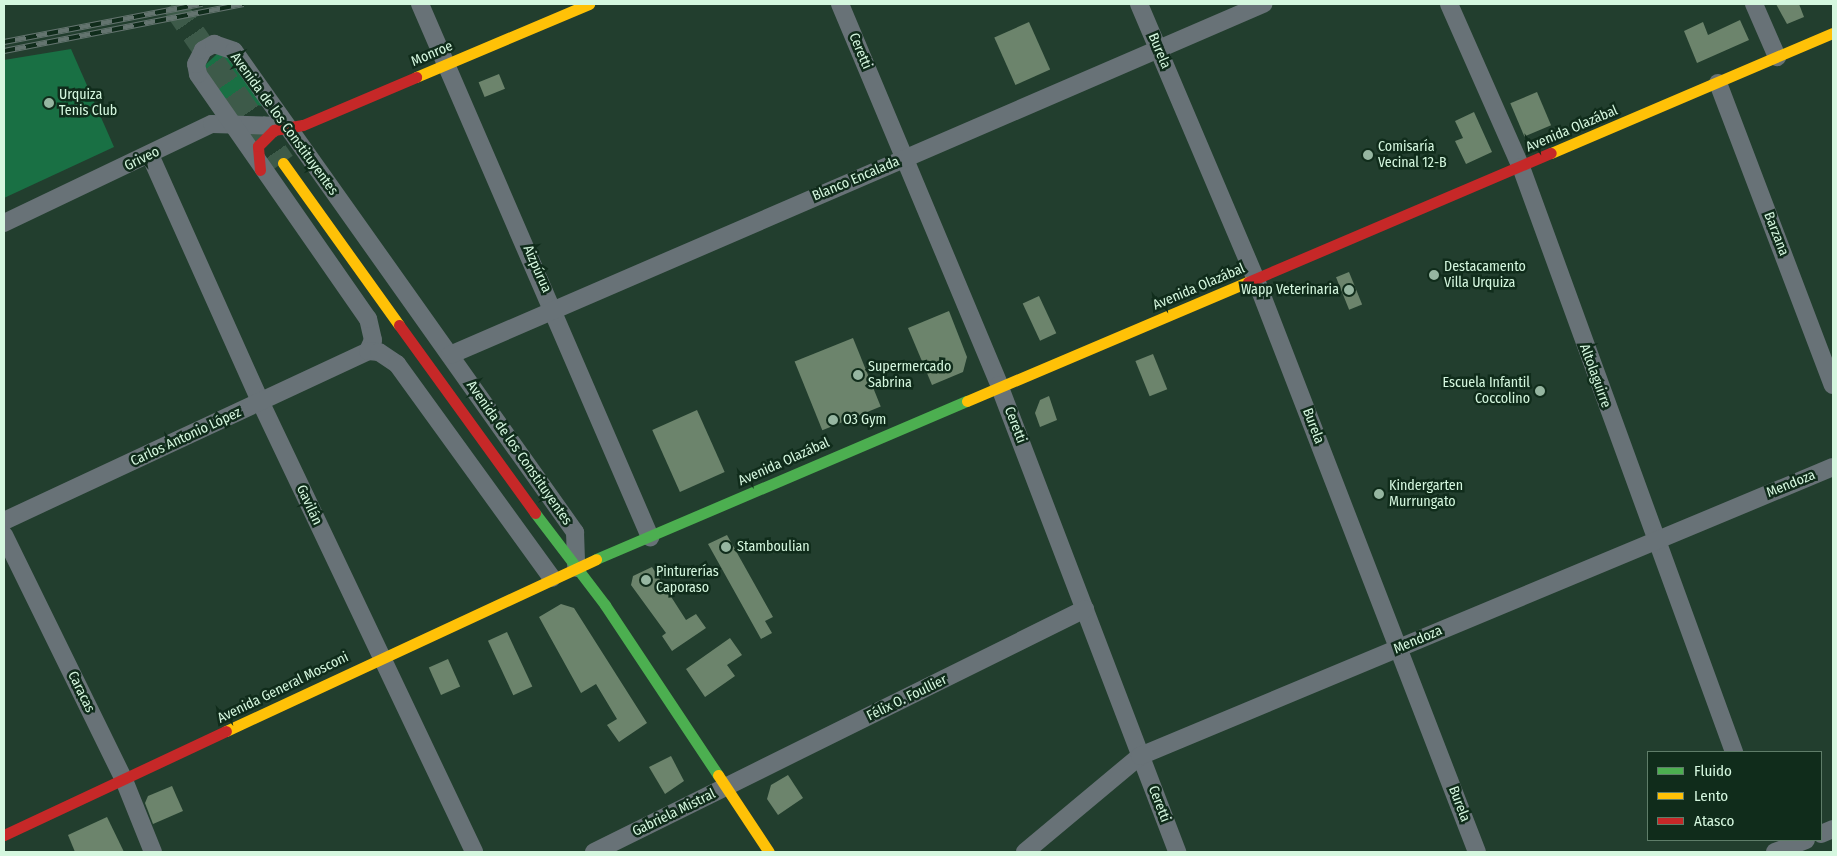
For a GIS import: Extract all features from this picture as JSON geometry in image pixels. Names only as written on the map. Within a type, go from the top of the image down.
[{"type":"main road","name":"Monroe","points":[[260,170],[258,146],[265,136],[286,126],[303,125],[589,4]]},
{"type":"main road","name":"Avenida Olazábal","points":[[576,568],[999,385],[1256,280],[1833,33]]},
{"type":"main road","name":"Avenida de los Constituyentes","points":[[283,163],[576,568],[728,786],[769,852]]},
{"type":"main road","name":"Avenida General Mosconi","points":[[4,835],[124,780],[382,656],[576,568]]},
{"type":"street","name":"Aizpúrua","points":[[420,4],[445,65],[556,310],[650,537]]},
{"type":"street","name":"Ceretti","points":[[840,4],[999,385],[1086,609],[1177,852]]},
{"type":"street","name":"Burela","points":[[1139,4],[1256,280],[1400,648],[1477,852]]},
{"type":"street","name":"Blanco Encalada","points":[[450,355],[1158,47],[1263,4]]},
{"type":"street","name":"Altolaguirre","points":[[1449,4],[1521,167],[1653,540],[1734,751]]},
{"type":"street","points":[[1754,4],[1777,57]]},
{"type":"street","name":"Avenida de los Constituyentes","points":[[368,351],[373,340],[368,319],[260,170],[198,74],[196,64],[203,50],[214,44],[234,51],[575,532],[576,568]]},
{"type":"street","name":"Barzana","points":[[1718,83],[1833,385]]},
{"type":"street","name":"Griveo","points":[[4,223],[212,124],[286,126]]},
{"type":"street","name":"Gavilán","points":[[150,155],[261,402],[474,852]]},
{"type":"street","points":[[368,351],[379,352],[397,364],[552,578]]},
{"type":"street","name":"Carlos Antonio López","points":[[4,521],[368,351]]},
{"type":"street","name":"Mendoza","points":[[1025,852],[1140,756],[1653,540],[1833,467]]},
{"type":"street","name":"Caracas","points":[[4,535],[124,780],[153,852]]},
{"type":"street","name":"Félix O. Foullier","points":[[728,786],[1086,609]]},
{"type":"street","name":"Gabriela Mistral","points":[[594,852],[728,786]]},
{"type":"street","points":[[1768,841],[1774,852],[1803,841]]},
{"type":"green space","name":"Urquiza Tenis Club","points":[[71,49],[114,147],[4,198],[4,60]]},
{"type":"green space","points":[[217,54],[229,57],[263,106],[224,101],[207,79],[205,65]]},
{"type":"building","points":[[1776,4],[1799,4],[1804,17],[1787,24]]},
{"type":"building","points":[[1740,20],[1749,40],[1697,63],[1684,31],[1703,22],[1708,35]]},
{"type":"building","points":[[1029,22],[1050,70],[1015,85],[994,37]]},
{"type":"building","points":[[499,74],[505,89],[485,97],[479,82]]},
{"type":"building","points":[[1537,92],[1551,125],[1524,136],[1510,103]]},
{"type":"building","points":[[1474,112],[1492,152],[1466,164],[1455,141],[1463,138],[1455,121]]},
{"type":"building","name":"Wapp Veterinaria","points":[[1349,272],[1362,304],[1349,310],[1336,277]]},
{"type":"building","points":[[1039,296],[1056,333],[1040,341],[1023,304]]},
{"type":"building","points":[[949,311],[967,357],[963,372],[932,385],[908,328]]},
{"type":"building","points":[[853,338],[881,407],[822,430],[795,362]]},
{"type":"building","points":[[1153,354],[1167,389],[1150,396],[1135,361]]},
{"type":"building","points":[[1049,396],[1057,420],[1040,427],[1035,413],[1040,400]]},
{"type":"building","points":[[697,410],[725,472],[680,492],[652,430]]},
{"type":"building","points":[[727,535],[773,617],[765,621],[772,633],[761,639],[708,544]]},
{"type":"building","points":[[652,567],[686,620],[696,614],[706,628],[672,651],[662,636],[666,633],[631,585],[633,576]]},
{"type":"building","points":[[561,604],[574,608],[647,723],[619,742],[607,725],[617,719],[596,684],[581,693],[539,617]]},
{"type":"building","points":[[507,632],[532,686],[513,695],[488,641]]},
{"type":"building","points":[[730,638],[742,655],[727,665],[735,676],[705,697],[686,669]]},
{"type":"building","points":[[448,659],[460,686],[441,695],[429,668]]},
{"type":"building","points":[[671,756],[684,781],[665,794],[649,767]]},
{"type":"building","points":[[788,775],[803,798],[778,815],[767,799],[771,785]]},
{"type":"building","points":[[172,786],[183,811],[153,824],[145,803],[148,796]]},
{"type":"building","points":[[107,817],[124,852],[75,852],[68,835]]},
{"type":"tunnel","points":[[173,4],[283,163]]},
{"type":"railway","points":[[4,42],[202,4]]},
{"type":"railway","points":[[4,51],[243,4]]},
{"type":"traffic: fast","points":[[596,559],[967,401]]},
{"type":"traffic: fast","points":[[535,513],[605,605],[718,775]]},
{"type":"traffic: slow","points":[[416,77],[589,4]]},
{"type":"traffic: slow","points":[[1551,153],[1833,33]]},
{"type":"traffic: slow","points":[[283,163],[399,325]]},
{"type":"traffic: slow","points":[[967,401],[1248,282]]},
{"type":"traffic: slow","points":[[226,731],[596,559]]},
{"type":"traffic: slow","points":[[718,775],[769,852]]},
{"type":"traffic: jam","points":[[260,170],[258,146],[274,130],[303,125],[416,77]]},
{"type":"traffic: jam","points":[[1248,282],[1551,153]]},
{"type":"traffic: jam","points":[[399,325],[535,513]]},
{"type":"traffic: jam","points":[[4,835],[226,731]]},
{"type":"place","name":"Urquiza Tenis Club","points":[[49,103]]},
{"type":"place","name":"Comisaría Vecinal 12-B","points":[[1368,155]]},
{"type":"place","name":"Destacamento Villa Urquiza","points":[[1434,275]]},
{"type":"place","name":"Wapp Veterinaria","points":[[1349,290]]},
{"type":"place","name":"Supermercado Sabrina","points":[[858,375]]},
{"type":"place","name":"Escuela Infantil Coccolino","points":[[1540,391]]},
{"type":"place","name":"O3 Gym","points":[[833,420]]},
{"type":"place","name":"Kindergarten Murrungato","points":[[1379,494]]},
{"type":"place","name":"Stamboulian","points":[[726,547]]},
{"type":"place","name":"Pinturerías Caporaso","points":[[646,580]]}]
